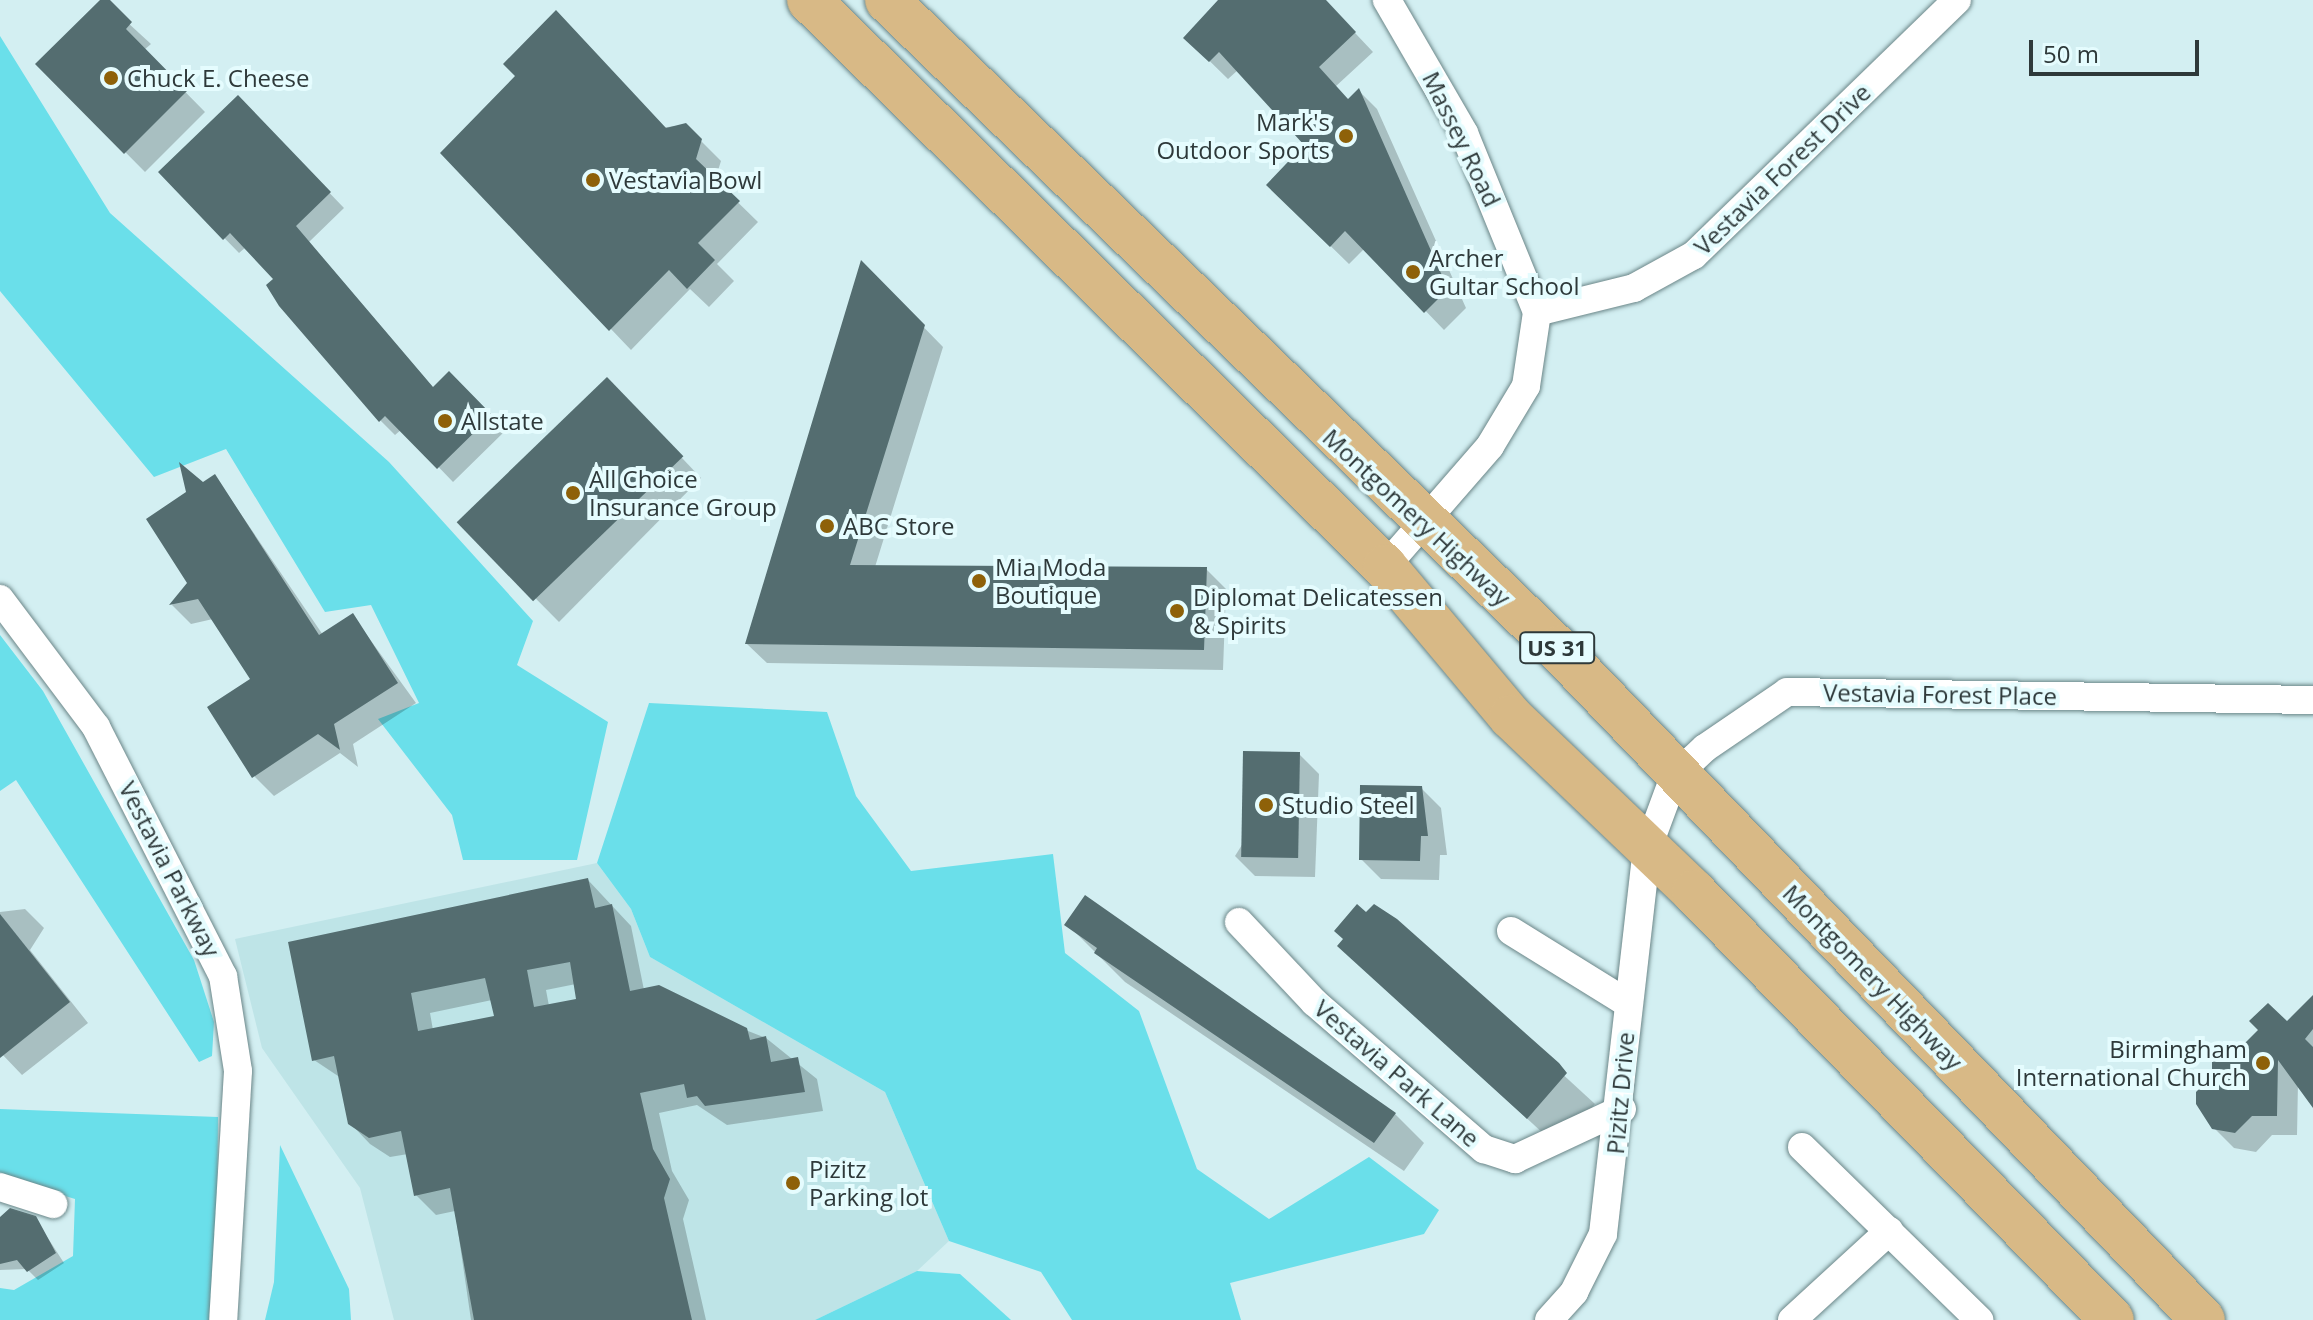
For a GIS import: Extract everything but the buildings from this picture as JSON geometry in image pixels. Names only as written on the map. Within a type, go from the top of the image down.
[{"type":"main road","points":[[809,0],[1385,567],[1511,717],[1647,850],[2112,1320]]},
{"type":"main road","name":"Montgomery Highway","points":[[887,0],[1422,525],[1557,648],[1674,777],[2203,1320]]},
{"type":"street","name":"Massey Road","points":[[1385,567],[1490,446],[1526,386],[1536,354],[1537,312],[1464,133],[1387,0]]},
{"type":"street","name":"Vestavia Forest Drive","points":[[1537,312],[1634,288],[1694,255],[1957,0]]},
{"type":"street","name":"Vestavia Parkway","points":[[0,599],[96,727],[223,976],[238,1071],[223,1320]]},
{"type":"street","name":"Vestavia Forest Place","points":[[1647,850],[1674,777],[1747,714],[1787,692],[2313,700]]},
{"type":"street","name":"Pizitz Drive","points":[[1549,1320],[1574,1292],[1603,1234],[1622,1109],[1627,1003],[1647,850]]},
{"type":"street","name":"Vestavia Park Lane","points":[[1239,922],[1314,1002],[1484,1149],[1515,1159],[1622,1109]]},
{"type":"street","points":[[1511,931],[1627,1003]]},
{"type":"street","points":[[1802,1147],[1979,1320]]},
{"type":"street","points":[[0,1187],[53,1204]]},
{"type":"street","points":[[1792,1320],[1889,1231]]},
{"type":"shaded area","points":[[0,36],[110,213],[389,462],[533,621],[517,665],[608,722],[577,860],[463,860],[452,815],[378,719],[419,703],[371,605],[325,612],[226,449],[154,477],[0,291]]},
{"type":"shaded area","points":[[0,635],[43,691],[194,960],[214,1022],[212,1056],[199,1062],[16,780],[0,791]]},
{"type":"shaded area","points":[[649,703],[827,712],[856,796],[911,871],[1053,854],[1065,953],[1139,1011],[1197,1169],[1269,1219],[1369,1157],[1439,1210],[1424,1234],[1230,1283],[1241,1320],[1072,1320],[1041,1272],[949,1241],[885,1092],[650,957],[631,909],[597,863]]},
{"type":"shaded area","points":[[597,863],[631,909],[650,957],[885,1092],[949,1241],[917,1271],[815,1320],[394,1320],[360,1188],[262,1048],[235,939]]},
{"type":"shaded area","points":[[0,1109],[218,1117],[216,1320],[0,1320],[0,1288],[14,1290],[73,1256],[75,1199],[0,1176]]},
{"type":"shaded area","points":[[280,1145],[349,1289],[351,1320],[265,1320],[274,1282]]},
{"type":"shaded area","points":[[917,1271],[960,1274],[1011,1320],[815,1320]]},
{"type":"place","name":"Chuck E. Cheese","points":[[111,78]]},
{"type":"place","name":"Mark's Outdoor Sports","points":[[1346,136]]},
{"type":"place","name":"Vestavia Bowl","points":[[593,180]]},
{"type":"place","name":"Archer Gultar School","points":[[1413,272]]},
{"type":"place","name":"Allstate","points":[[445,421]]},
{"type":"place","name":"All Choice Insurance Group","points":[[573,493]]},
{"type":"place","name":"ABC Store","points":[[827,526]]},
{"type":"place","name":"Mia Moda Boutique","points":[[979,581]]},
{"type":"place","name":"Diplomat Delicatessen & Spirits","points":[[1177,611]]},
{"type":"place","name":"Studio Steel","points":[[1266,805]]},
{"type":"place","name":"Birmingham International Church","points":[[2263,1063]]},
{"type":"place","name":"Pizitz Parking lot","points":[[793,1183]]}]
